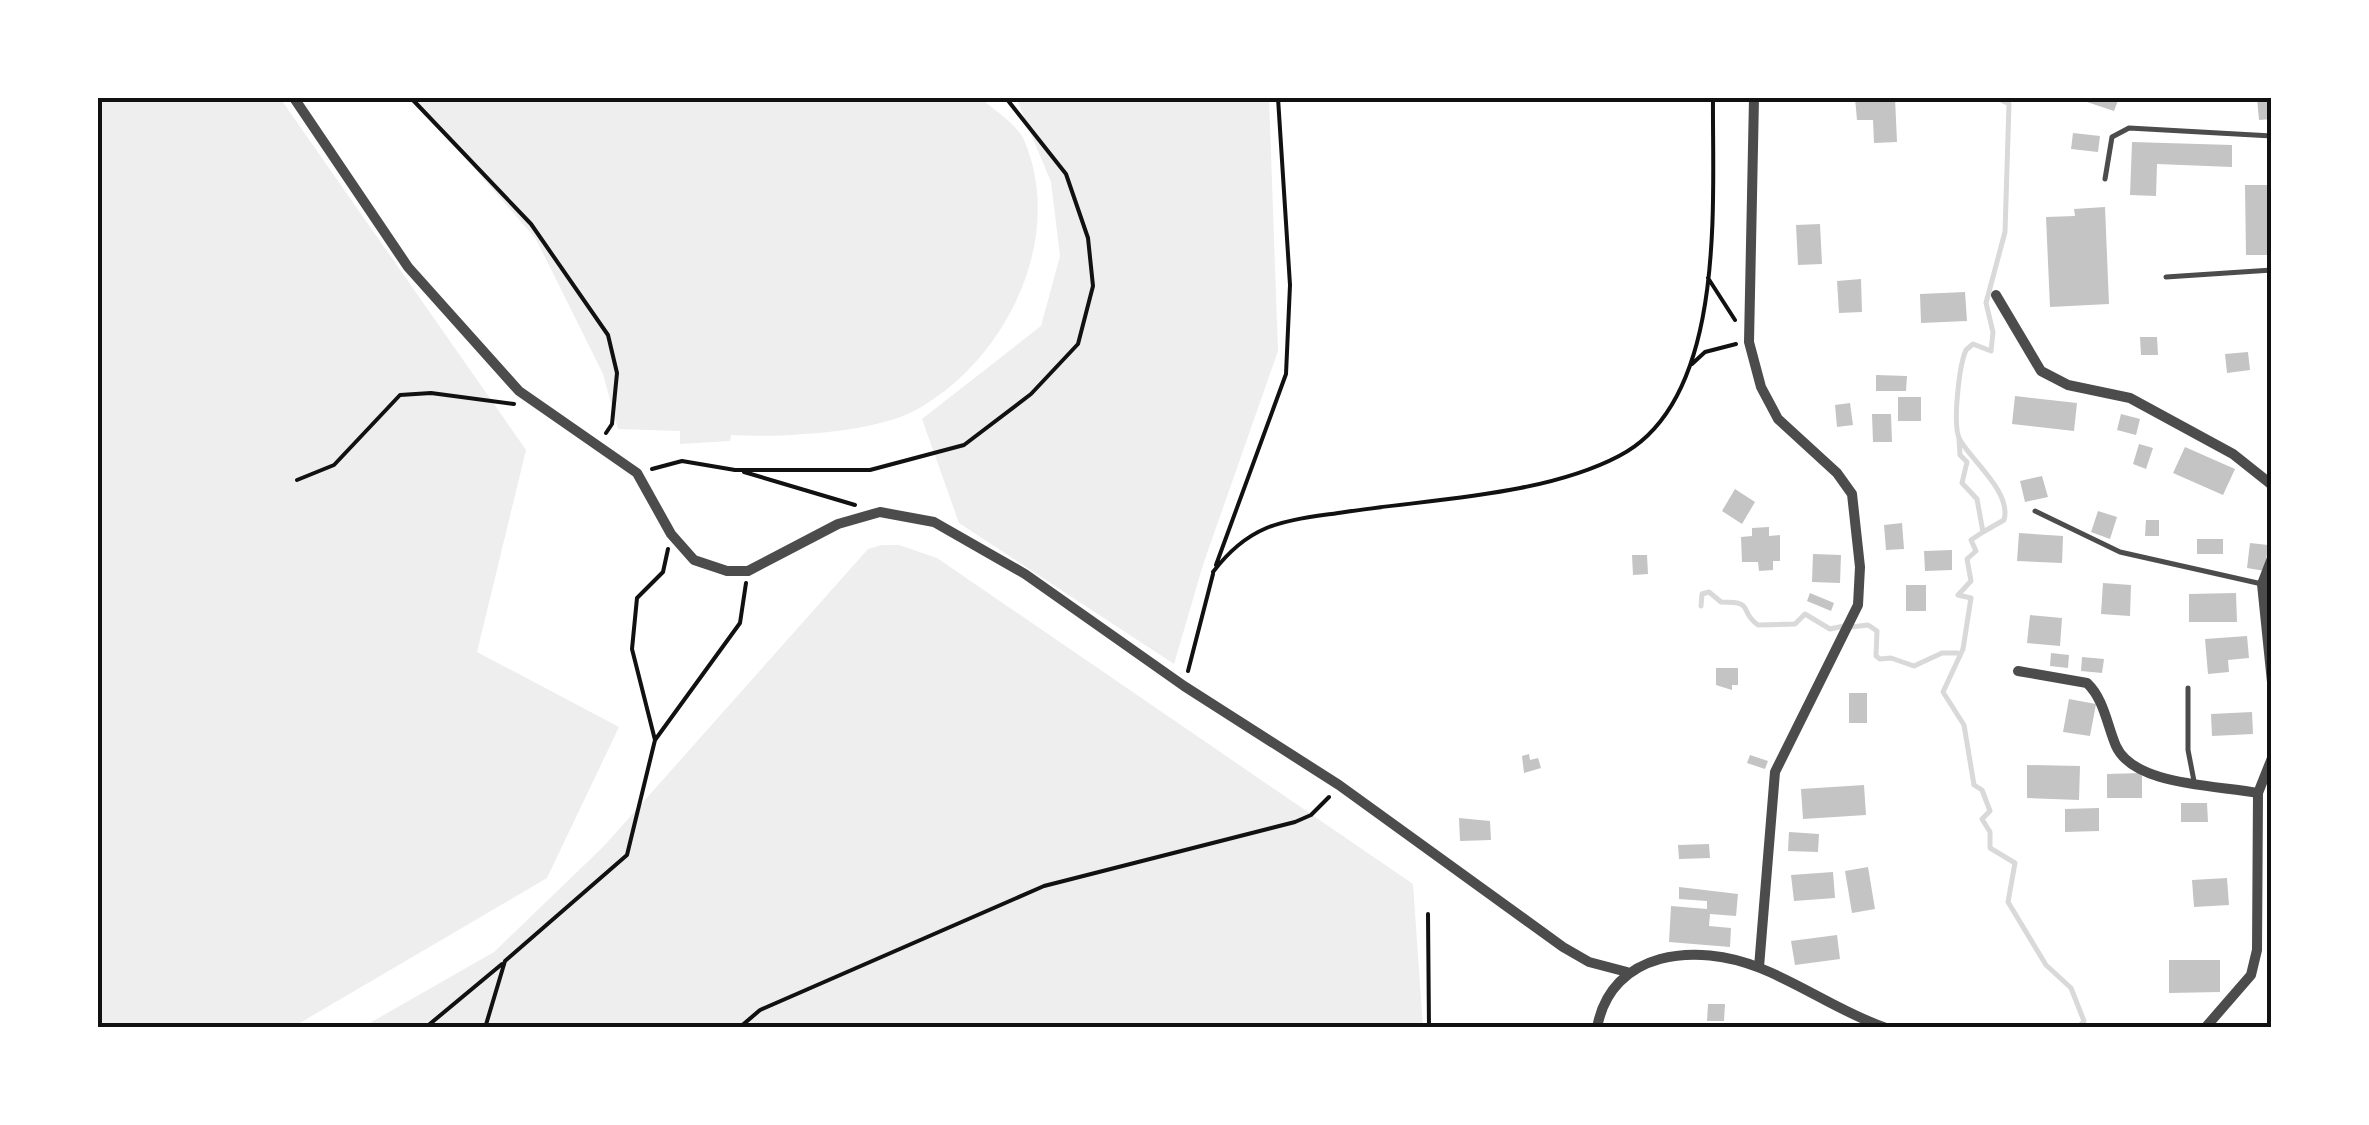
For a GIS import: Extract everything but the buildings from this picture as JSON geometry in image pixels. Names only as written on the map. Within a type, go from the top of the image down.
[{"type":"street","points":[[294,98],[408,267],[538,408],[638,473],[671,534],[694,560],[728,571],[748,571],[838,524],[880,512],[934,522],[1010,565],[1184,686],[1339,786],[1563,947],[1590,962],[1627,972]]},
{"type":"street","points":[[1754,98],[1750,342],[1762,387],[1778,419],[1852,494],[1860,567],[1853,618],[1776,772],[1759,968]]},
{"type":"street","points":[[1996,294],[2041,371],[2068,386],[2130,398],[2233,454],[2272,484]]},
{"type":"street","points":[[2272,558],[2262,584],[2272,682]]},
{"type":"street","points":[[2018,672],[2086,683],[2098,699],[2118,750],[2133,768],[2150,777],[2258,793]]},
{"type":"street","points":[[2205,1028],[2251,975],[2257,950],[2258,793],[2272,758]]},
{"type":"street","points":[[1597,1028],[1606,994],[1627,972],[1655,958],[1687,955],[1759,968],[1886,1028]]},
{"type":"lane","points":[[2106,178],[2112,137],[2129,128],[2272,136]]},
{"type":"lane","points":[[2166,277],[2272,270]]},
{"type":"lane","points":[[2035,511],[2120,552],[2262,584]]},
{"type":"lane","points":[[2188,688],[2188,750],[2194,781]]},
{"type":"path","points":[[411,98],[531,224],[608,336],[617,373],[612,424],[596,447]]},
{"type":"path","points":[[736,470],[870,470],[964,445],[1031,394],[1078,344],[1093,286],[1088,238],[1066,174],[1006,98]]},
{"type":"path","points":[[1184,686],[1213,572],[1286,374],[1290,285],[1278,98]]},
{"type":"path","points":[[1213,572],[1243,538],[1271,524],[1533,484],[1622,455],[1653,429],[1668,409],[1688,367],[1708,278],[1713,98]]},
{"type":"path","points":[[1688,367],[1712,349],[1750,342],[1708,278]]},
{"type":"path","points":[[297,480],[334,465],[400,395],[431,393],[538,408]]},
{"type":"path","points":[[638,473],[682,461],[736,470],[880,512]]},
{"type":"path","points":[[655,740],[632,649],[637,598],[663,572],[671,534]]},
{"type":"path","points":[[425,1028],[627,855],[655,740],[740,622],[748,571]]},
{"type":"path","points":[[739,1028],[760,1010],[1044,886],[1303,819],[1339,786]]},
{"type":"path","points":[[1428,914],[1428,1028]]},
{"type":"path","points":[[485,1028],[505,962]]},
{"type":"shaded area","points":[[98,98],[280,98],[526,450],[477,652],[619,727],[547,878],[293,1027],[98,1027]]},
{"type":"shaded area","points":[[413,98],[980,98],[1024,140],[1035,178],[1038,218],[1032,257],[1019,296],[999,331],[945,391],[912,412],[849,429],[798,435],[731,435],[730,441],[680,444],[680,431],[618,429],[603,374],[536,239]]},
{"type":"shaded area","points":[[1016,98],[1269,98],[1278,351],[1203,565],[1174,664],[959,523],[922,419],[1041,326],[1060,256],[1051,182]]},
{"type":"shaded area","points":[[899,545],[937,558],[1413,884],[1423,1027],[361,1028],[494,952],[604,846],[868,549]]},
{"type":"waterway","points":[[1983,532],[2004,520],[2005,509],[1996,488],[1960,440],[1957,410],[1966,350],[1973,344],[1991,351],[1993,332],[1986,303],[2005,232],[2009,104],[1998,98]]},
{"type":"waterway","points":[[1959,439],[1960,455],[1967,462],[1962,483],[1977,499],[1983,532],[1971,540],[1976,551],[1967,559],[1971,581],[1958,595],[1971,598],[1963,649],[1943,692],[1964,725],[1974,785],[1982,790],[1990,811],[1982,819],[1990,832],[1990,848],[2015,863],[2008,902],[2046,965],[2071,988],[2084,1021],[2078,1028]]},
{"type":"waterway","points":[[1701,606],[1702,594],[1709,592],[1721,602],[1743,605],[1758,625],[1795,624],[1805,614],[1830,629],[1844,626]]},
{"type":"waterway","points":[[1851,627],[1868,625],[1877,631],[1876,656],[1880,659],[1891,658],[1914,666],[1942,653],[1957,653]]}]
